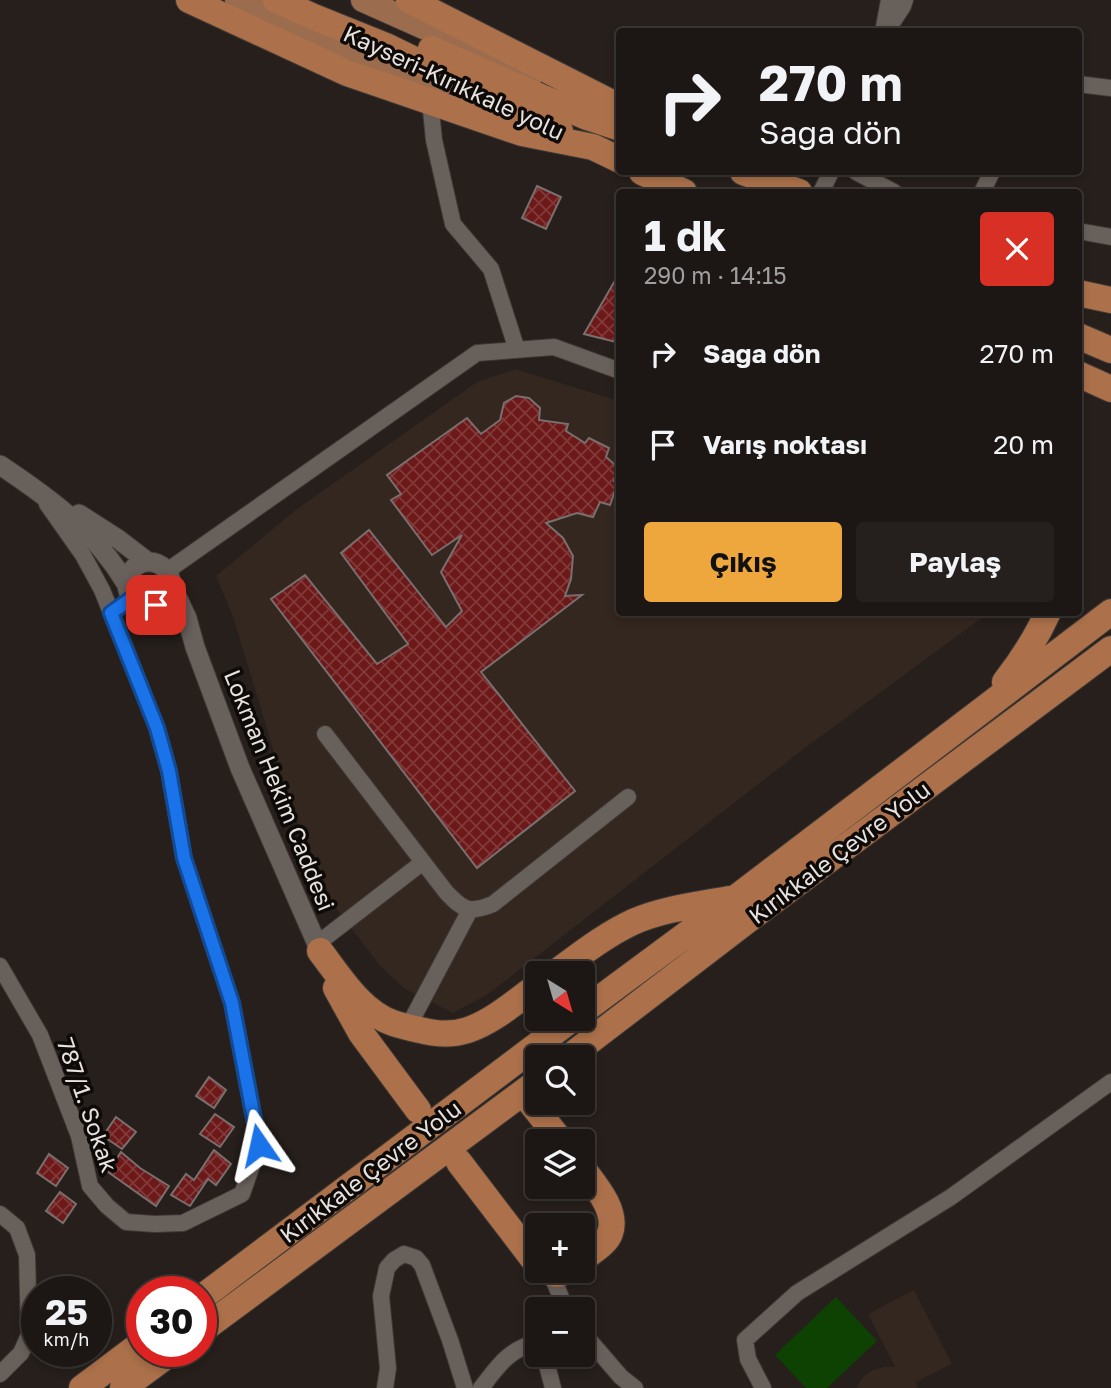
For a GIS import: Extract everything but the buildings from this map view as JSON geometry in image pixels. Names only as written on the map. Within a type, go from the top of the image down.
[{"type":"highway","points":[[189,0],[347,73],[522,133],[593,147],[616,158]]},
{"type":"highway","name":"Kayseri-Kırıkkale yolu","points":[[276,0],[386,46],[593,147]]},
{"type":"highway","name":"Kayseri-Kırıkkale yolu","points":[[317,0],[587,117],[616,127]]},
{"type":"highway","points":[[409,0],[616,106]]},
{"type":"highway","points":[[648,175],[678,189]]},
{"type":"highway","points":[[740,175],[770,189]]},
{"type":"highway","points":[[751,175],[791,189]]},
{"type":"highway","points":[[1082,294],[1111,300]]},
{"type":"highway","points":[[1082,338],[1111,350]]},
{"type":"highway","points":[[1082,376],[1111,389]]},
{"type":"highway","name":"Kırıkkale Çevre Yolu","points":[[595,1002],[1111,612]]},
{"type":"highway","points":[[985,709],[1027,653],[1046,616]]},
{"type":"highway","name":"Kırıkkale Çevre Yolu","points":[[585,1045],[1111,649]]},
{"type":"highway","points":[[572,961],[614,931],[635,921],[737,897]]},
{"type":"highway","points":[[318,948],[355,996],[372,1011],[391,1023],[428,1032],[467,1030],[499,1013],[525,995]]},
{"type":"highway","points":[[318,948],[351,1017],[418,1110]]},
{"type":"highway","points":[[389,1071],[390,1056],[395,1043],[408,1027]]},
{"type":"highway","name":"Kırıkkale Çevre Yolu","points":[[217,1286],[556,1031]]},
{"type":"highway","name":"Kırıkkale Çevre Yolu","points":[[217,1319],[525,1091]]},
{"type":"highway","points":[[460,1162],[525,1240]]},
{"type":"highway","points":[[595,1184],[612,1220],[610,1234],[595,1249]]},
{"type":"highway","points":[[82,1388],[126,1355]]},
{"type":"highway","points":[[123,1388],[151,1367]]},
{"type":"main road","points":[[363,0],[563,89],[616,107]]},
{"type":"main road","points":[[242,2],[593,147]]},
{"type":"street","points":[[886,28],[889,0]]},
{"type":"street","points":[[888,28],[905,0]]},
{"type":"street","points":[[1082,84],[1111,88]]},
{"type":"street","points":[[430,101],[434,140],[453,224],[491,269],[517,350]]},
{"type":"street","points":[[862,175],[888,189]]},
{"type":"street","points":[[1082,232],[1111,237]]},
{"type":"street","points":[[0,465],[53,501],[95,541],[114,563],[130,592],[141,604],[156,605],[167,596],[169,578],[477,353],[554,347],[616,370]]},
{"type":"street","name":"787/1. Sokak","points":[[0,966],[40,1035],[79,1136],[90,1186],[107,1206],[126,1222],[183,1223],[242,1194],[259,1145],[232,1003],[184,858],[169,771],[157,728],[102,590],[83,555],[37,489]]},
{"type":"street","points":[[53,501],[85,517],[148,562]]},
{"type":"street","points":[[111,613],[130,592],[130,573],[134,568],[148,562],[156,563],[169,578],[187,618],[195,647]]},
{"type":"street","points":[[156,605],[172,617],[195,647]]},
{"type":"street","name":"Lokman Hekim Caddesi","points":[[195,647],[240,768],[318,948]]},
{"type":"street","points":[[325,734],[456,903],[470,910],[493,904],[628,797]]},
{"type":"street","points":[[318,948],[423,862]]},
{"type":"street","points":[[408,1027],[470,910]]},
{"type":"street","points":[[763,1388],[748,1359],[745,1340],[797,1293],[951,1197],[1111,1082]]},
{"type":"street","points":[[0,1214],[17,1228],[27,1255],[29,1335],[22,1353],[0,1374]]},
{"type":"street","points":[[385,1388],[388,1368],[380,1296],[387,1268],[404,1254],[416,1258],[422,1265],[465,1388]]},
{"type":"street","points":[[481,1388],[509,1355],[525,1345]]},
{"type":"street","points":[[595,1347],[621,1377],[635,1388]]},
{"type":"street","points":[[547,1367],[552,1388]]},
{"type":"shaded area","points":[[515,369],[616,400],[616,616],[984,616],[801,751],[531,961],[525,961],[525,965],[487,995],[453,1013],[405,989],[381,967],[332,903],[288,798],[233,617],[216,576],[297,509],[477,382]]},
{"type":"shaded area","points":[[914,1290],[952,1364],[916,1382],[918,1388],[856,1388],[864,1376],[873,1370],[895,1367],[868,1314]]},
{"type":"green space","points":[[836,1297],[877,1341],[827,1388],[806,1388],[775,1355]]},
{"type":"route","points":[[156,605],[141,604],[132,598],[111,613],[157,728],[169,771],[184,858],[232,1003],[259,1145]]}]
